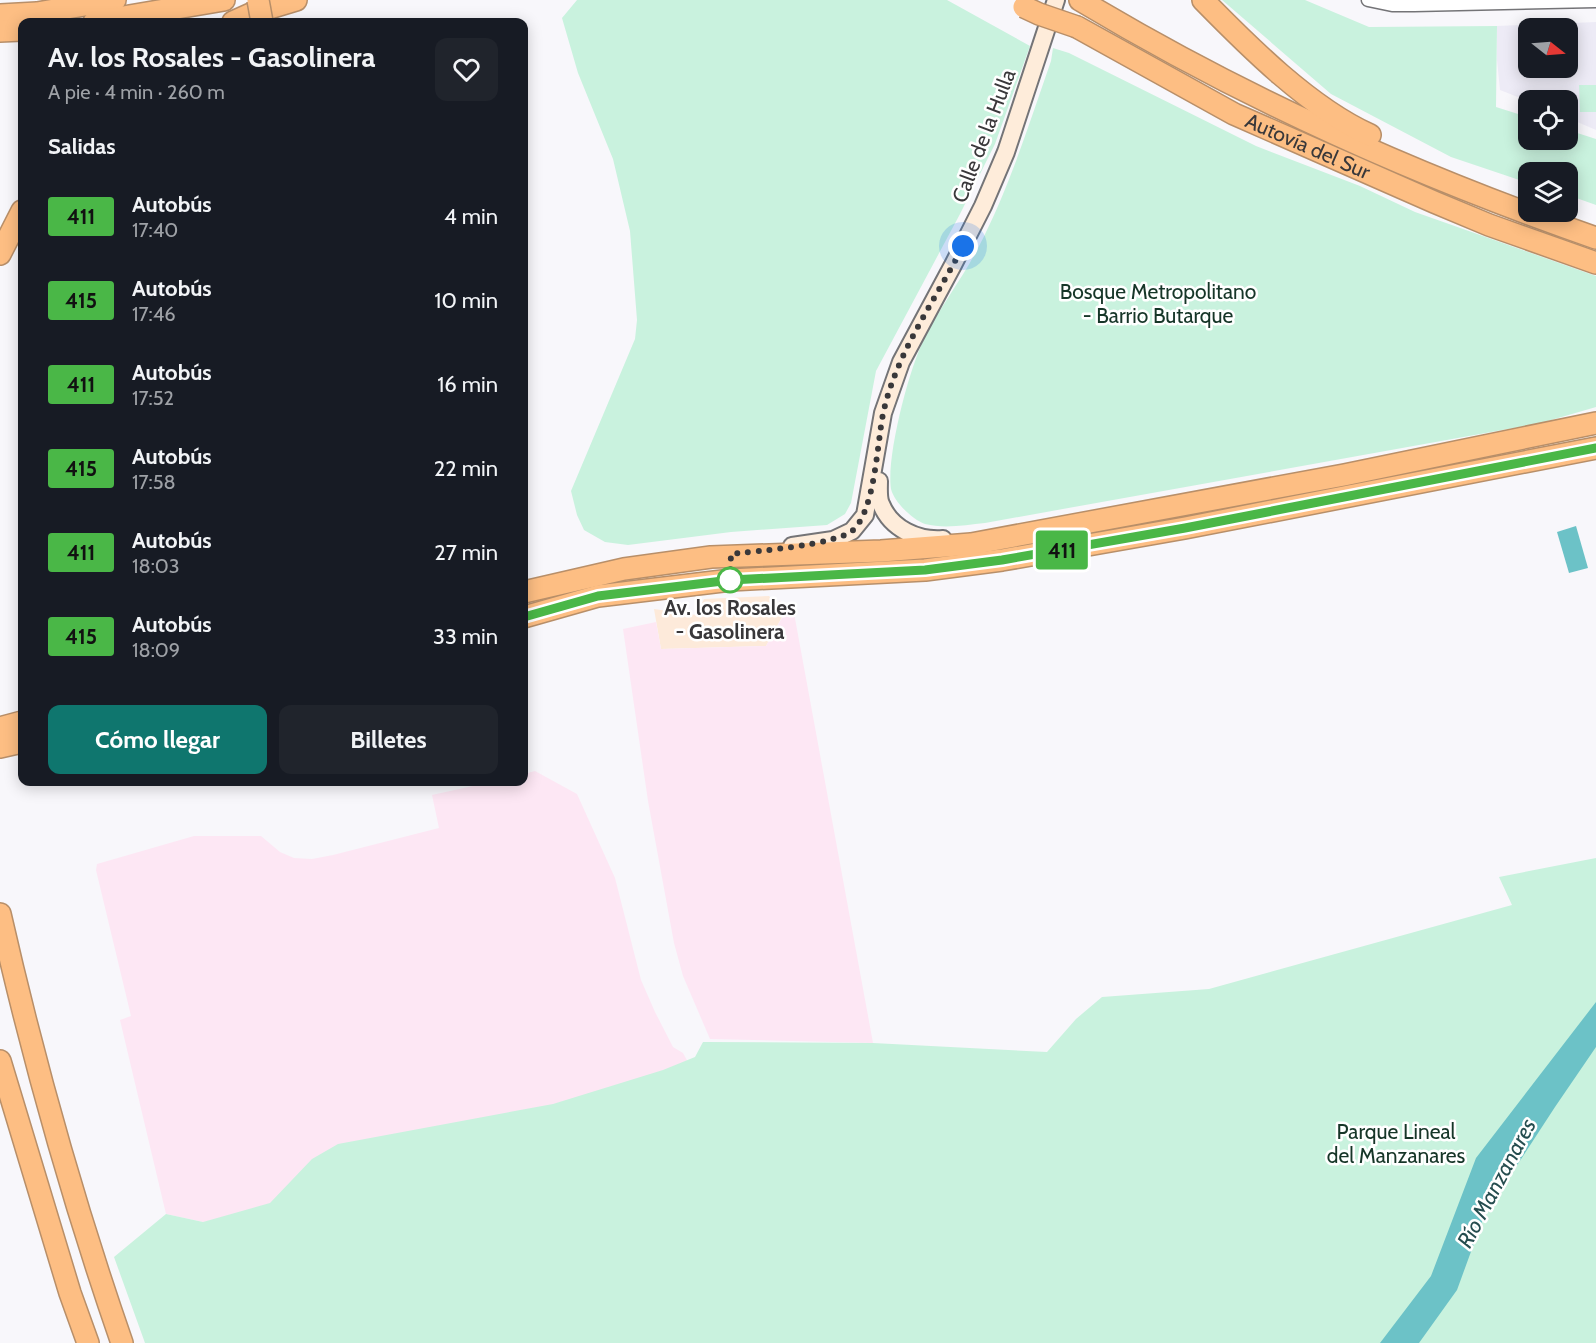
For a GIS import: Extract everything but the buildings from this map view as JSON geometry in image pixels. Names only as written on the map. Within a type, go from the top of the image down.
[{"type":"highway","points":[[0,15],[37,13],[115,0]]},
{"type":"highway","points":[[118,18],[224,0]]},
{"type":"highway","points":[[246,0],[248,18]]},
{"type":"highway","points":[[258,0],[261,18]]},
{"type":"highway","points":[[243,18],[296,0]]},
{"type":"highway","points":[[1013,0],[1039,14],[1077,27]]},
{"type":"highway","name":"Autovía del Sur","points":[[1033,0],[1234,114],[1489,225],[1596,262]]},
{"type":"highway","name":"Autovía del Sur","points":[[1080,0],[1246,93],[1468,192],[1518,210]]},
{"type":"highway","points":[[1203,0],[1270,65],[1308,96],[1356,129],[1482,186],[1518,207]]},
{"type":"highway","points":[[0,31],[18,30]]},
{"type":"highway","points":[[0,254],[18,219]]},
{"type":"highway","name":"Autovía del Sur","points":[[1551,222],[1596,238]]},
{"type":"highway","points":[[0,268],[18,236]]},
{"type":"highway","points":[[528,591],[624,569],[711,557],[882,551],[971,544],[1344,476],[1596,423]]},
{"type":"highway","points":[[528,616],[598,596],[731,580],[925,570],[1002,560],[1185,528],[1596,448]]},
{"type":"highway","points":[[0,728],[18,723]]},
{"type":"highway","points":[[0,747],[18,743]]},
{"type":"highway","points":[[0,914],[24,1018],[64,1166],[100,1282],[122,1343]]},
{"type":"highway","points":[[0,1061],[70,1293],[88,1343]]},
{"type":"street","name":"Calle de la Hulla","points":[[878,449],[884,413],[901,362],[963,246],[1006,152],[1056,0]]},
{"type":"street","points":[[1368,0],[1414,5],[1596,1]]},
{"type":"street","points":[[878,449],[880,503],[894,523],[907,533],[931,540],[1084,524]]},
{"type":"street","points":[[711,557],[833,540],[852,531],[865,515],[878,449]]},
{"type":"shaded area","points":[[1596,22],[1596,130],[1578,122],[1578,90],[1518,90],[1518,97],[1500,90],[1497,26],[1518,25],[1518,78],[1578,78],[1578,23]]},
{"type":"shaded area","points":[[769,596],[777,605],[780,601],[787,608],[766,646],[661,649],[654,609],[696,615],[704,599]]},
{"type":"shaded area","points":[[786,611],[794,613],[873,1043],[710,1039],[683,976],[674,943],[648,801],[623,629],[656,622],[661,649],[766,646]]},
{"type":"shaded area","points":[[535,771],[577,794],[615,878],[641,980],[673,1047],[683,1053],[689,1064],[271,1211],[203,1222],[166,1214],[120,1020],[131,1016],[96,870],[97,864],[194,836],[261,836],[280,852],[294,858],[312,859],[333,855],[439,828],[432,795],[473,786],[528,786],[528,773]]},
{"type":"green space","points":[[577,0],[947,0],[1030,46],[995,144],[876,371],[851,503],[845,514],[827,525],[731,532],[628,545],[605,542],[584,530],[577,515],[571,491],[635,339],[637,320],[630,231],[613,159],[578,73],[562,18]]},
{"type":"green space","points":[[1222,0],[1305,0],[1369,27],[1497,26],[1496,107],[1518,114],[1518,150],[1578,150],[1578,133],[1596,139],[1596,205],[1578,199],[1578,162],[1518,162],[1518,180],[1451,157],[1331,94]]},
{"type":"green space","name":"Bosque Metropolitano - Barrio Butarque","points":[[1053,48],[1069,53],[1256,146],[1360,186],[1415,212],[1596,276],[1596,407],[1541,423],[985,523],[940,526],[925,524],[915,519],[900,505],[893,494],[890,475],[895,435],[906,391],[924,339],[972,259],[999,203],[1035,108],[1051,61]]},
{"type":"green space","points":[[1579,85],[1596,85],[1596,112],[1580,112]]},
{"type":"green space","name":"Parque Lineal del Manzanares","points":[[1596,858],[1596,1343],[145,1343],[114,1257],[166,1214],[203,1222],[270,1203],[312,1159],[338,1144],[553,1104],[663,1070],[695,1057],[703,1042],[873,1043],[1047,1052],[1076,1019],[1102,997],[1209,989],[1512,905],[1499,877]]},
{"type":"water","points":[[1576,526],[1588,568],[1569,573],[1557,532]]},
{"type":"water","name":"Río Manzanares","points":[[1596,1002],[1596,1047],[1484,1216],[1457,1290],[1419,1343],[1380,1343],[1431,1276],[1476,1158]]},
{"type":"bus line","name":"411","points":[[528,616],[598,596],[731,580],[925,570],[1002,560],[1185,528],[1596,448]]},
{"type":"place","name":"Av. los Rosales - Gasolinera","points":[[730,580]]},
{"type":"route","points":[[730,580],[731,554],[833,540],[852,531],[865,515],[884,413],[901,362],[963,246]]}]
